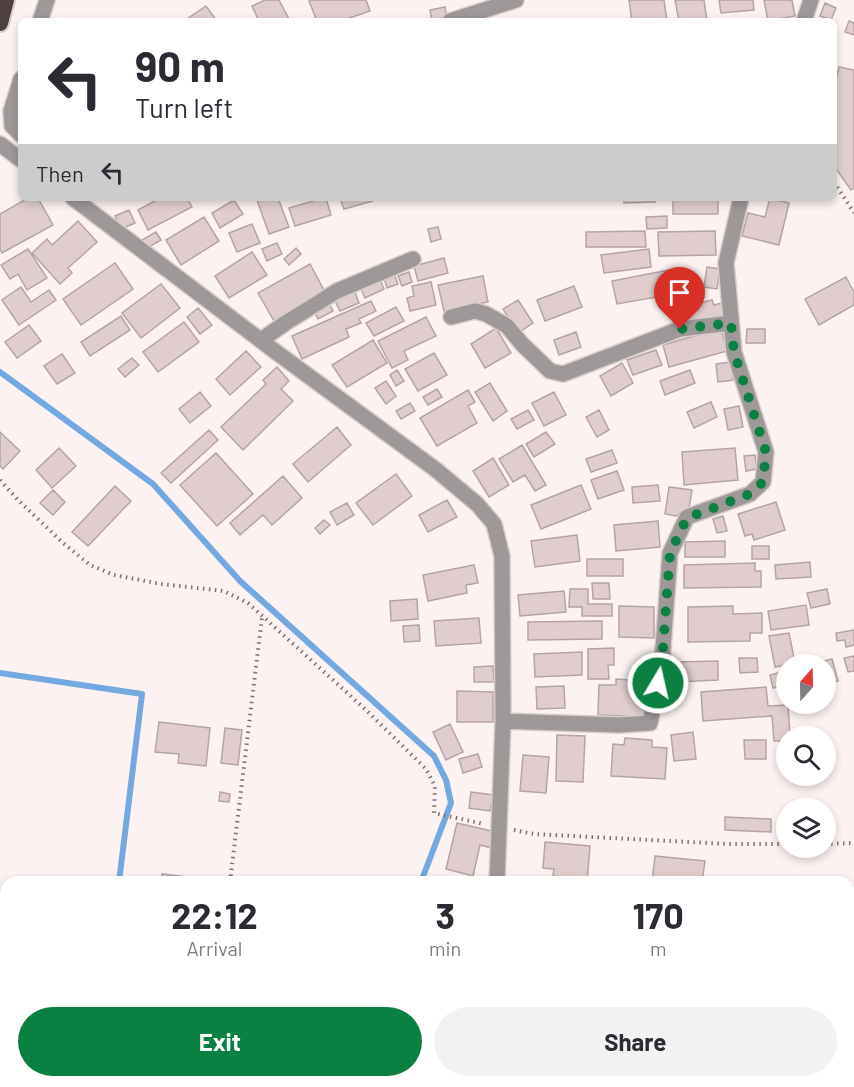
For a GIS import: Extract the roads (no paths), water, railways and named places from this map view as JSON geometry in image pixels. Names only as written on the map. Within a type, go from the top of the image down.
[{"type":"highway","points":[[0,23],[6,0]]},
{"type":"street","points":[[41,18],[47,0]]},
{"type":"street","points":[[459,18],[514,0]]},
{"type":"street","points":[[805,18],[812,0]]},
{"type":"street","points":[[18,88],[10,111],[12,126],[18,132]]},
{"type":"street","points":[[0,144],[18,158]]},
{"type":"street","points":[[77,201],[435,469],[477,504],[494,524],[502,556],[503,720],[497,876]]},
{"type":"street","points":[[503,720],[619,725],[650,723],[662,662],[670,553],[687,518],[750,494],[763,482],[766,452],[734,352],[726,262],[740,201]]},
{"type":"street","points":[[261,340],[287,321],[337,291],[413,259]]},
{"type":"street","points":[[452,317],[475,311],[486,314],[507,326],[550,371],[562,374],[680,329],[731,323]]},
{"type":"waterway","points":[[0,372],[153,484],[240,581],[434,756],[446,780],[451,803],[423,876]]},
{"type":"waterway","points":[[0,673],[142,694],[120,876]]}]
